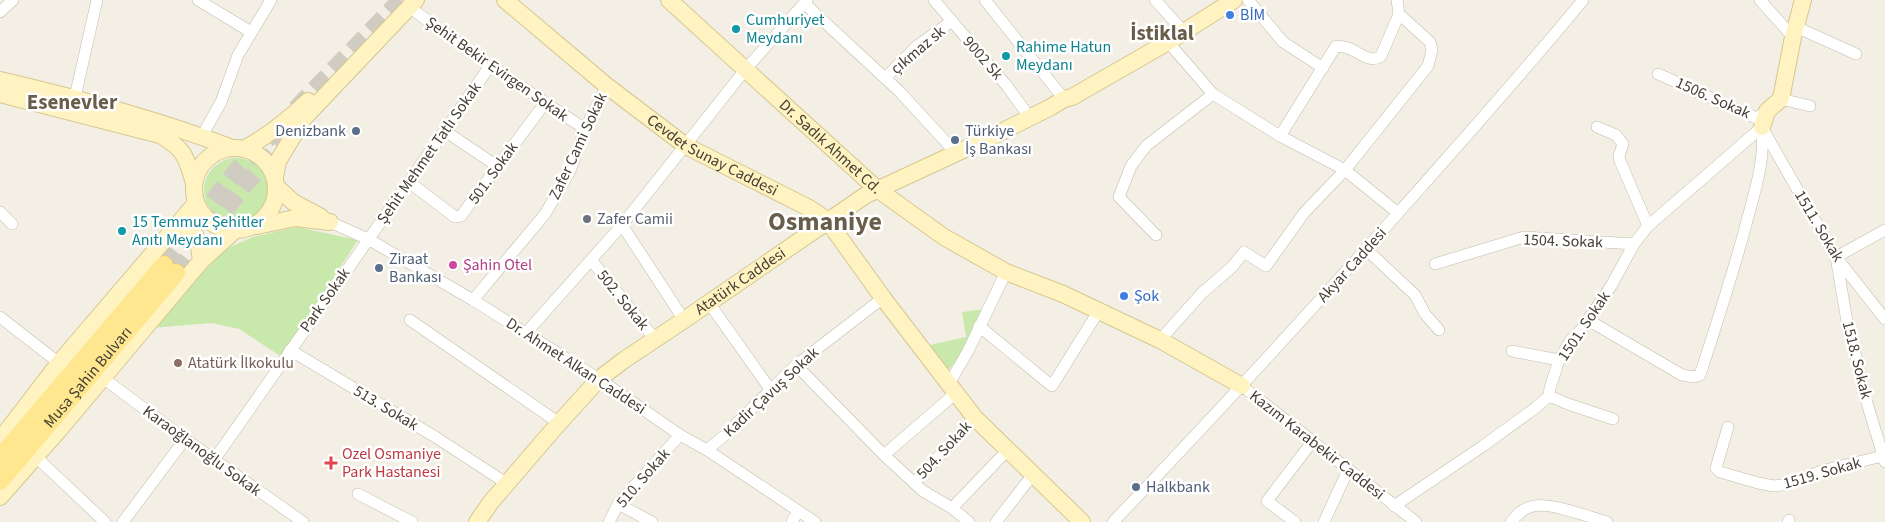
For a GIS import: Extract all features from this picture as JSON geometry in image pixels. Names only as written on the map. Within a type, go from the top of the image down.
[{"type":"main road","name":"Musa Şahin Bulvarı","points":[[0,458],[170,269],[0,481]]},
{"type":"street","points":[[0,12],[13,0]]},
{"type":"street","points":[[75,97],[97,0]]},
{"type":"street","points":[[198,0],[251,32]]},
{"type":"street","points":[[202,136],[221,102],[238,55],[271,0]]},
{"type":"street","name":"Cevdet Sunay Caddesi","points":[[505,0],[607,86],[686,146],[809,208],[827,220],[883,298],[975,418]]},
{"type":"street","name":"Dr. Sadık Ahmet Cd.","points":[[669,0],[877,189],[944,238],[1006,272],[1063,294],[1160,340],[1242,386]]},
{"type":"street","name":"9002 Sk","points":[[934,0],[1007,86],[1030,118]]},
{"type":"street","points":[[985,0],[1064,99]]},
{"type":"street","points":[[1155,0],[1184,32]]},
{"type":"street","name":"Atatürk Caddesi","points":[[477,522],[506,483],[599,379],[827,220],[877,189],[956,154],[1030,118],[1064,99],[1072,97],[1168,42],[1234,0]]},
{"type":"street","points":[[1248,0],[1283,42],[1323,68]]},
{"type":"street","points":[[1280,136],[1336,46],[1348,48],[1370,59],[1381,56],[1399,14],[1397,0]]},
{"type":"street","name":"Akyar Caddesi","points":[[1114,522],[1367,250],[1494,106],[1583,0]]},
{"type":"street","points":[[1760,0],[1794,32],[1856,54]]},
{"type":"street","points":[[1588,320],[1682,375],[1694,378],[1700,375],[1736,265],[1753,199],[1763,154],[1762,127],[1767,111],[1781,99],[1794,32],[1804,0]]},
{"type":"street","points":[[194,183],[205,160],[220,150],[238,148],[263,138],[296,112],[411,2]]},
{"type":"street","points":[[252,227],[260,223],[272,209],[276,200],[278,161],[304,118],[411,2]]},
{"type":"street","name":"Şehit Bekir Evirgen Sokak","points":[[411,2],[490,66],[585,130]]},
{"type":"street","points":[[526,333],[622,225],[745,70],[806,2],[899,91],[956,154]]},
{"type":"street","points":[[1160,340],[1202,293],[1232,267],[1244,252],[1266,266],[1304,213],[1345,170],[1428,66],[1432,50],[1430,42],[1399,14]]},
{"type":"street","name":"çıkmaz sk","points":[[885,78],[917,46],[952,21]]},
{"type":"street","points":[[1168,42],[1213,94],[1280,136],[1345,170],[1398,213]]},
{"type":"street","name":"Şehit Mehmet Tatlı Sokak","points":[[368,239],[446,131],[490,66]]},
{"type":"street","name":"1506. Sokak","points":[[1658,74],[1757,118],[1767,111]]},
{"type":"street","points":[[0,80],[75,97],[256,153],[270,165],[276,182],[293,202],[330,222]]},
{"type":"street","name":"Zafer Cami Sokak","points":[[473,300],[545,214],[570,171],[585,130],[607,86]]},
{"type":"street","points":[[0,94],[160,135],[179,147],[187,160],[194,183],[196,203],[204,216],[210,222],[226,229],[234,230],[295,218],[330,222]]},
{"type":"street","points":[[1156,235],[1119,197],[1130,166],[1146,146],[1213,94]]},
{"type":"street","points":[[1781,99],[1810,106]]},
{"type":"street","name":"501. Sokak","points":[[409,182],[458,217],[464,213],[545,103]]},
{"type":"street","points":[[1597,127],[1616,135],[1623,144],[1619,156],[1620,161],[1648,226]]},
{"type":"street","name":"1501. Sokak","points":[[1549,396],[1559,360],[1570,341],[1588,320],[1611,286],[1634,244],[1648,226],[1762,127]]},
{"type":"street","name":"1511. Sokak","points":[[1762,127],[1836,257],[1885,318]]},
{"type":"street","points":[[274,130],[280,138],[292,140]]},
{"type":"street","points":[[446,131],[497,166]]},
{"type":"street","points":[[0,440],[60,363],[196,203]]},
{"type":"street","points":[[0,212],[12,224]]},
{"type":"street","name":"Dr. Ahmet Alkan Caddesi","points":[[330,222],[368,239],[473,300],[599,379],[680,435],[707,450],[815,522]]},
{"type":"street","points":[[622,225],[684,320]]},
{"type":"street","points":[[172,231],[182,229],[195,234],[198,240],[201,261]]},
{"type":"street","points":[[0,497],[201,261],[234,230]]},
{"type":"street","points":[[1836,257],[1885,230]]},
{"type":"street","name":"1504. Sokak","points":[[1435,264],[1524,237],[1634,244]]},
{"type":"street","name":"Park Sokak","points":[[214,460],[368,239]]},
{"type":"street","points":[[1367,250],[1415,295],[1425,314],[1439,330]]},
{"type":"street","name":"1518. Sokak","points":[[1836,257],[1849,333],[1863,390],[1884,459]]},
{"type":"street","name":"502. Sokak","points":[[591,260],[656,339]]},
{"type":"street","points":[[884,455],[953,388],[979,326],[1006,272]]},
{"type":"street","name":"Kadir Çavuş Sokak","points":[[707,450],[725,435],[796,365],[883,298]]},
{"type":"street","points":[[709,303],[770,389]]},
{"type":"street","points":[[979,326],[1052,386],[1098,312]]},
{"type":"street","points":[[0,317],[60,363]]},
{"type":"street","points":[[410,320],[559,422]]},
{"type":"street","name":"513. Sokak","points":[[290,350],[437,438],[506,483]]},
{"type":"street","points":[[1512,351],[1559,360]]},
{"type":"street","points":[[796,365],[914,483],[952,508],[969,522]]},
{"type":"street","name":"Karaoğlanoğlu Sokak","points":[[103,378],[214,460],[303,522]]},
{"type":"street","name":"Kazım Karabekir Caddesi","points":[[1242,386],[1416,522]]},
{"type":"street","points":[[1394,506],[1482,446],[1549,396],[1614,419]]},
{"type":"street","points":[[975,418],[976,432],[1069,522]]},
{"type":"street","points":[[975,418],[1082,522]]},
{"type":"street","name":"504. Sokak","points":[[914,483],[975,418]]},
{"type":"street","name":"1519. Sokak","points":[[1728,427],[1716,468],[1720,472],[1769,486],[1782,485],[1825,470],[1884,459]]},
{"type":"street","name":"510. Sokak","points":[[609,522],[618,504],[680,435]]},
{"type":"street","points":[[123,522],[185,439]]},
{"type":"street","points":[[1295,522],[1267,501],[1312,442]]},
{"type":"street","points":[[35,456],[105,522]]},
{"type":"street","points":[[952,508],[1001,457]]},
{"type":"street","points":[[1324,522],[1348,470]]},
{"type":"street","points":[[996,522],[1027,482]]},
{"type":"street","points":[[358,494],[399,519],[412,522]]},
{"type":"street","points":[[618,504],[652,522]]},
{"type":"street","points":[[1511,522],[1530,506],[1558,508],[1588,519],[1607,522]]},
{"type":"street","points":[[792,522],[798,511]]},
{"type":"green space","points":[[230,158],[242,158],[259,167],[266,178],[268,190],[266,202],[259,213],[242,222],[230,222],[218,217],[209,208],[204,196],[204,184],[209,172],[218,163]]},
{"type":"green space","points":[[297,227],[358,240],[282,357],[239,329],[212,323],[150,328],[221,251],[253,237]]},
{"type":"green space","points":[[985,309],[961,356],[949,369],[942,369],[926,346],[966,337],[962,312]]},
{"type":"tunnel","points":[[296,109],[401,0]]},
{"type":"tunnel","points":[[164,265],[234,174],[271,135]]},
{"type":"tunnel","points":[[176,273],[245,184],[288,139]]},
{"type":"place","name":"BİM","points":[[1230,15]]},
{"type":"place","name":"Cumhuriyet Meydanı","points":[[736,29]]},
{"type":"place","name":"Rahime Hatun Meydanı","points":[[1006,56]]},
{"type":"place","name":"Denizbank","points":[[356,131]]},
{"type":"place","name":"Türkiye İş Bankası","points":[[955,140]]},
{"type":"place","name":"Zafer Camii","points":[[587,219]]},
{"type":"place","name":"15 Temmuz Şehitler Anıtı Meydanı","points":[[122,231]]},
{"type":"place","name":"Şahin Otel","points":[[453,265]]},
{"type":"place","name":"Ziraat Bankası","points":[[379,268]]},
{"type":"place","name":"Şok","points":[[1124,296]]},
{"type":"place","name":"Atatürk İlkokulu","points":[[178,363]]},
{"type":"place","name":"Ozel Osmaniye Park Hastanesi","points":[[331,463]]},
{"type":"place","name":"Halkbank","points":[[1136,487]]},
{"type":"district","name":"İstiklal","points":[[1162,33]]},
{"type":"district","name":"Esenevler","points":[[72,102]]},
{"type":"district","name":"Osmaniye","points":[[825,221]]}]
